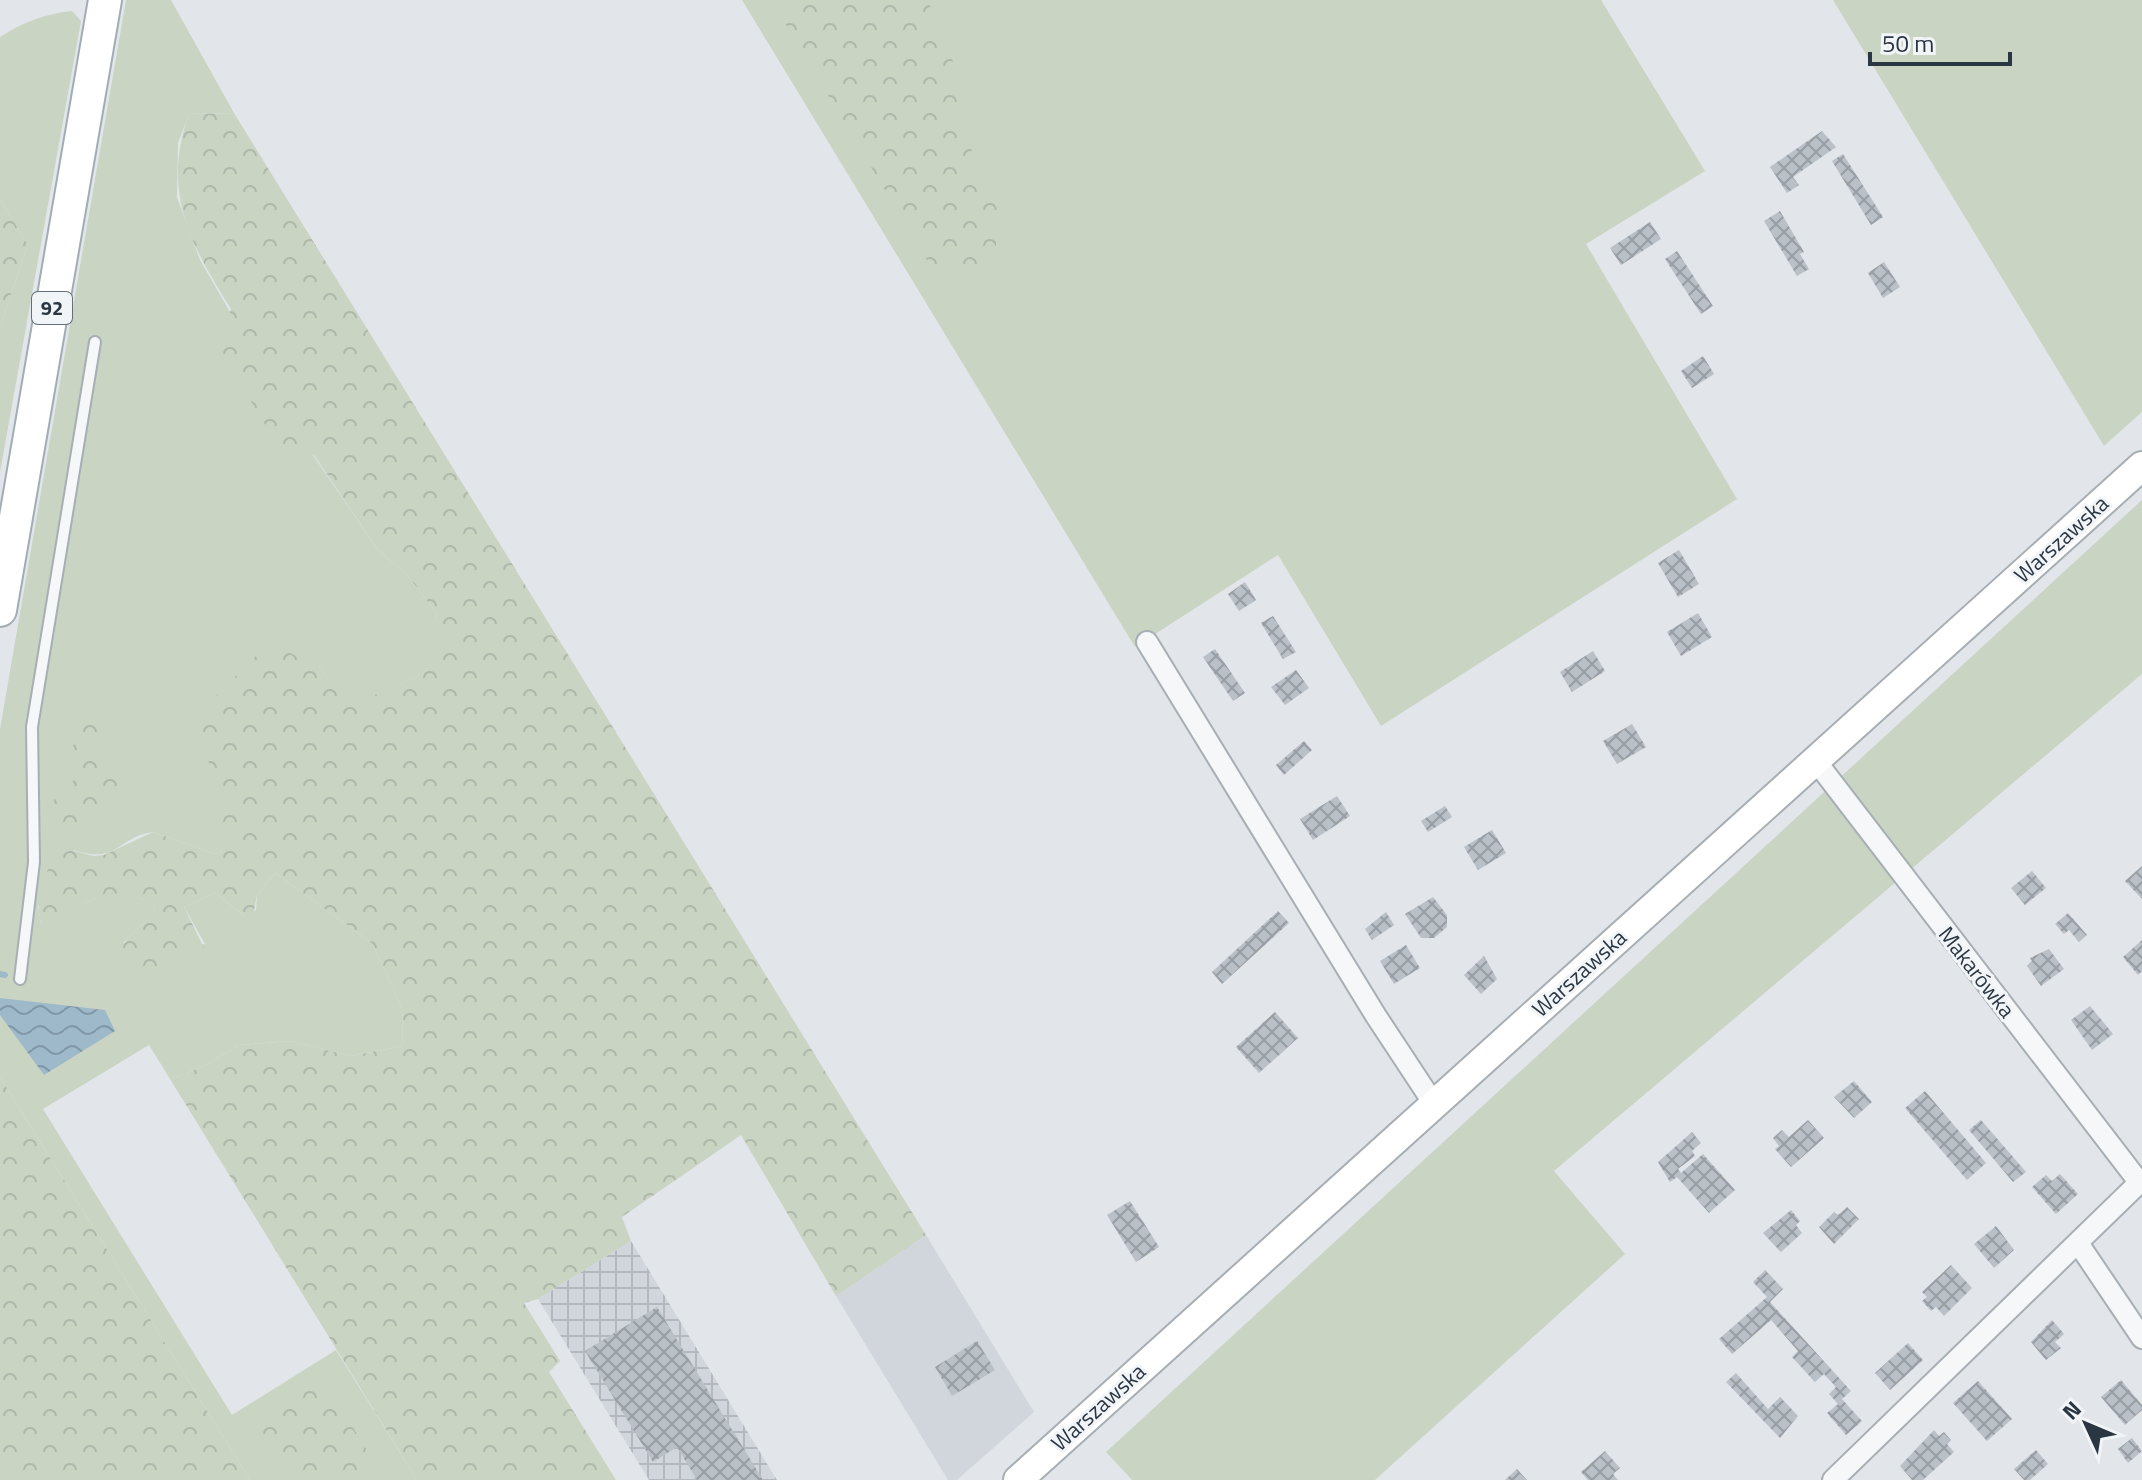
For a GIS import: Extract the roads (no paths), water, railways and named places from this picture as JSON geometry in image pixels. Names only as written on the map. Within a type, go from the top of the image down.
[{"type":"main road","name":"92","points":[[0,610],[105,0]]},
{"type":"street","name":"Warszawska","points":[[1018,1480],[2142,466]]},
{"type":"street","points":[[1147,642],[1405,1063],[1434,1104]]},
{"type":"street","name":"Makarówka","points":[[1815,760],[2141,1181]]},
{"type":"street","points":[[1833,1480],[2141,1181]]},
{"type":"street","points":[[2078,1243],[2142,1338]]},
{"type":"lane","points":[[20,979],[34,862],[32,727],[95,342]]},
{"type":"water","points":[[0,998],[105,1010],[115,1031],[44,1075],[0,1015]]},
{"type":"waterway","points":[[0,974],[5,975]]}]
